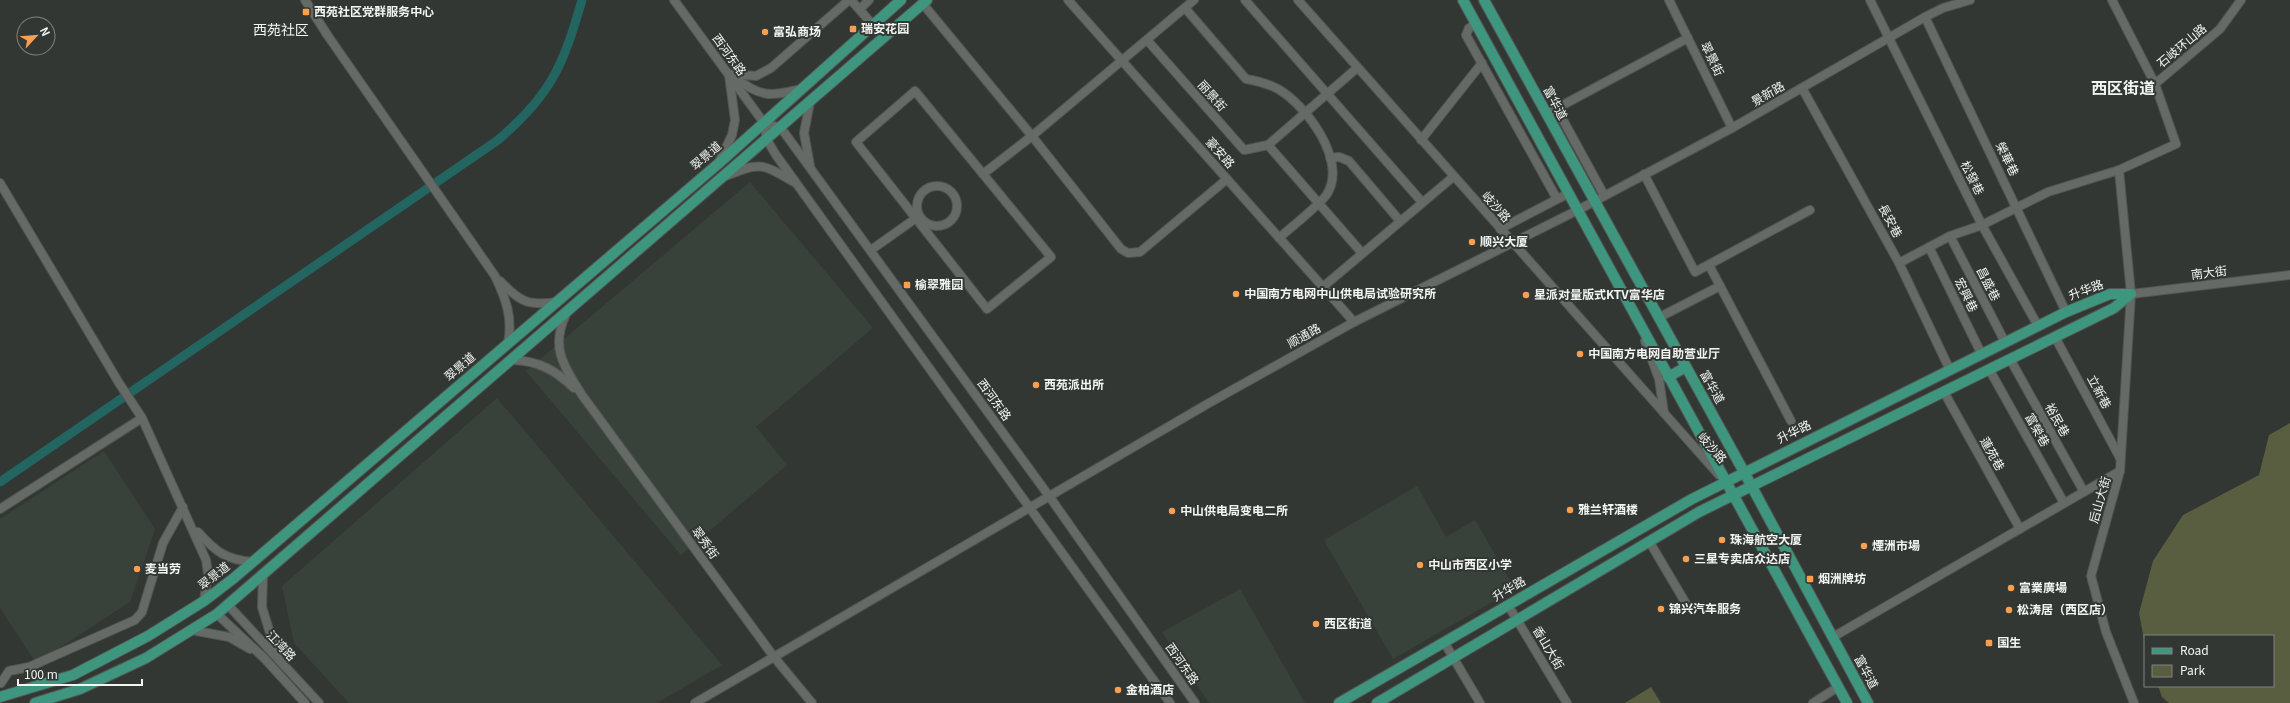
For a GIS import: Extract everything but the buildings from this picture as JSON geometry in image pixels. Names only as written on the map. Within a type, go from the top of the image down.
[{"type":"main road","name":"翠景道","points":[[3,696],[73,675],[148,636],[204,601],[252,562],[718,164],[901,0]]},
{"type":"main road","points":[[1463,0],[1847,703]]},
{"type":"main road","name":"富华道","points":[[1484,0],[1593,201],[1752,486],[1868,703]]},
{"type":"main road","points":[[35,703],[80,689],[146,658],[217,614],[513,360],[925,2]]},
{"type":"main road","name":"升华路","points":[[1339,703],[1725,481],[1982,355],[2066,312],[2110,294],[2131,294]]},
{"type":"main road","points":[[1377,703],[1699,512],[2114,308],[2131,294]]},
{"type":"main road","points":[[1668,377],[1686,367]]},
{"type":"street","points":[[305,0],[328,36],[495,276],[504,295],[510,316],[508,343]]},
{"type":"street","name":"西河东路","points":[[674,0],[764,123],[767,140],[797,184],[1028,508],[1170,703]]},
{"type":"street","points":[[729,74],[756,76],[771,68],[850,0],[860,9],[873,25]]},
{"type":"street","points":[[860,9],[869,0]]},
{"type":"street","name":"豪安路","points":[[1068,0],[1279,238],[1324,286],[1354,322]]},
{"type":"street","points":[[983,174],[1032,136],[1194,0]]},
{"type":"street","points":[[1245,0],[1422,202]]},
{"type":"street","name":"岐沙路","points":[[1298,0],[1453,177],[1725,481]]},
{"type":"street","name":"翠景街","points":[[1669,0],[1732,128]]},
{"type":"street","name":"松發巷","points":[[1870,0],[1982,225],[2038,326]]},
{"type":"street","name":"景新路","points":[[1578,210],[1732,128],[1925,17],[1943,8],[1970,0]]},
{"type":"street","points":[[2112,0],[2155,84]]},
{"type":"street","name":"石岐环山路","points":[[2119,170],[2176,144],[2155,84],[2220,29],[2241,0]]},
{"type":"street","points":[[925,2],[1121,250],[1128,253],[1140,252],[1227,179]]},
{"type":"street","points":[[1185,8],[1246,79],[1261,81],[1279,90],[1306,113],[1323,140],[1330,158],[1334,175],[1327,194],[1279,238]]},
{"type":"street","name":"榮華巷","points":[[1925,17],[2066,312]]},
{"type":"street","points":[[1476,24],[1469,28],[1466,35],[1556,199]]},
{"type":"street","points":[[1546,114],[1688,38]]},
{"type":"street","name":"丽景街","points":[[1147,40],[1244,150],[1268,145],[1357,68]]},
{"type":"street","points":[[1421,140],[1482,63]]},
{"type":"street","points":[[729,74],[757,93],[773,96],[802,89]]},
{"type":"street","points":[[718,164],[732,135],[735,120],[729,74]]},
{"type":"street","name":"長安巷","points":[[1802,88],[1900,263],[1950,370]]},
{"type":"street","points":[[915,91],[983,174],[1051,256],[987,309],[918,217],[856,142],[915,91]]},
{"type":"street","points":[[810,102],[804,133],[811,169]]},
{"type":"street","points":[[1557,109],[1604,195]]},
{"type":"street","points":[[764,123],[781,128]]},
{"type":"street","name":"西河东路","points":[[781,128],[1049,496],[1195,703]]},
{"type":"street","points":[[1268,145],[1362,253]]},
{"type":"street","points":[[1330,158],[1339,157],[1349,161],[1400,221]]},
{"type":"street","points":[[725,176],[751,165],[768,168],[797,184]]},
{"type":"street","points":[[1900,263],[1950,236],[1982,225],[2048,192],[2119,170]]},
{"type":"street","name":"后山大街","points":[[2119,170],[2131,294],[2121,459],[2120,471],[2091,576],[2106,632],[2134,703]]},
{"type":"street","points":[[1644,174],[1695,272],[1810,210]]},
{"type":"street","points":[[1324,286],[1453,177]]},
{"type":"street","points":[[0,183],[119,383],[140,415],[192,526],[206,560],[208,573],[204,601]]},
{"type":"street","points":[[942,187],[953,195],[956,208],[952,219],[947,224],[934,226],[918,217],[917,203],[919,197],[929,188],[942,187]]},
{"type":"street","points":[[1500,229],[1569,193]]},
{"type":"street","name":"顺通路","points":[[695,703],[1209,403],[1354,322],[1578,210]]},
{"type":"street","points":[[871,250],[918,217]]},
{"type":"street","name":"昌盛巷","points":[[1950,236],[2005,342]]},
{"type":"street","name":"宏興巷","points":[[1928,247],[1982,355]]},
{"type":"street","points":[[1709,265],[1792,421]]},
{"type":"street","name":"南大街","points":[[2131,294],[2290,275]]},
{"type":"street","points":[[495,276],[521,300],[537,305],[557,302]]},
{"type":"street","points":[[1658,318],[1720,286]]},
{"type":"street","points":[[566,314],[558,337],[560,356],[582,395]]},
{"type":"street","points":[[1639,324],[1659,379],[1664,413]]},
{"type":"street","name":"立新巷","points":[[2055,337],[2121,459]]},
{"type":"street","name":"裕民巷","points":[[2010,359],[2084,492]]},
{"type":"street","points":[[513,360],[540,363],[553,370],[582,395]]},
{"type":"street","name":"富榮巷","points":[[1989,369],[2064,503]]},
{"type":"street","name":"蓮苑巷","points":[[1944,392],[2020,529]]},
{"type":"street","name":"翠秀街","points":[[582,395],[774,657],[812,703]]},
{"type":"street","points":[[0,509],[140,415]]},
{"type":"street","points":[[1833,637],[2120,471]]},
{"type":"street","points":[[3,696],[1,682],[9,671],[30,667],[135,620],[142,612],[163,543],[183,508]]},
{"type":"street","points":[[192,526],[214,549],[225,556],[235,560],[252,562]]},
{"type":"street","points":[[1649,542],[1688,607]]},
{"type":"street","points":[[263,576],[262,607],[278,661]]},
{"type":"street","name":"江湾路","points":[[228,605],[278,661],[319,703]]},
{"type":"street","name":"香山大街","points":[[1508,605],[1567,703]]},
{"type":"street","name":"江湾路","points":[[217,614],[264,658],[305,703]]},
{"type":"street","points":[[191,630],[228,637],[264,658]]},
{"type":"street","points":[[1444,642],[1480,703]]},
{"type":"street","points":[[1812,703],[1838,687]]},
{"type":"shaded area","points":[[750,182],[873,328],[756,427],[787,465],[681,555],[526,371]]},
{"type":"shaded area","points":[[497,398],[722,665],[657,703],[349,703],[294,643],[282,586]]},
{"type":"shaded area","points":[[104,451],[155,529],[130,602],[36,663],[0,608],[0,519]]},
{"type":"shaded area","name":"中山市西区小学","points":[[1417,486],[1446,537],[1475,520],[1515,589],[1393,659],[1324,540]]},
{"type":"shaded area","points":[[1240,589],[1305,703],[1209,703],[1162,632]]},
{"type":"green space","points":[[2290,423],[2290,703],[2169,703],[2162,697],[2158,687],[2274,687],[2274,635],[2144,635],[2144,640],[2139,613],[2153,561],[2183,515],[2259,475],[2269,435]]},
{"type":"green space","points":[[1651,687],[1661,703],[1625,703]]},
{"type":"waterway","points":[[0,482],[498,140],[531,108],[553,78],[568,43],[582,0]]},
{"type":"place","name":"西苑社区党群服务中心","points":[[306,12]]},
{"type":"place","name":"瑞安花园","points":[[853,29]]},
{"type":"place","name":"富弘商场","points":[[765,32]]},
{"type":"place","name":"顺兴大厦","points":[[1472,242]]},
{"type":"place","name":"榆翠雅园","points":[[907,285]]},
{"type":"place","name":"中国南方电网中山供电局试验研究所","points":[[1236,294]]},
{"type":"place","name":"星派对量版式KTV富华店","points":[[1526,295]]},
{"type":"place","name":"中国南方电网自助营业厅","points":[[1580,354]]},
{"type":"place","name":"西苑派出所","points":[[1036,385]]},
{"type":"place","name":"雅兰轩酒楼","points":[[1570,510]]},
{"type":"place","name":"中山供电局变电二所","points":[[1172,511]]},
{"type":"place","name":"珠海航空大厦","points":[[1722,540]]},
{"type":"place","name":"煙洲市場","points":[[1864,546]]},
{"type":"place","name":"三星专卖店众达店","points":[[1686,559]]},
{"type":"place","name":"中山市西区小学","points":[[1420,565]]},
{"type":"place","name":"麦当劳","points":[[137,569]]},
{"type":"place","name":"烟洲牌坊","points":[[1810,579]]},
{"type":"place","name":"富業廣場","points":[[2011,588]]},
{"type":"place","name":"锦兴汽车服务","points":[[1661,609]]},
{"type":"place","name":"松涛居（西区店）","points":[[2009,610]]},
{"type":"place","name":"西区街道","points":[[1316,624]]},
{"type":"place","name":"国生","points":[[1989,643]]},
{"type":"place","name":"金柏酒店","points":[[1118,690]]},
{"type":"district","name":"西苑社区","points":[[281,30]]},
{"type":"district","name":"西区街道","points":[[2123,88]]}]
